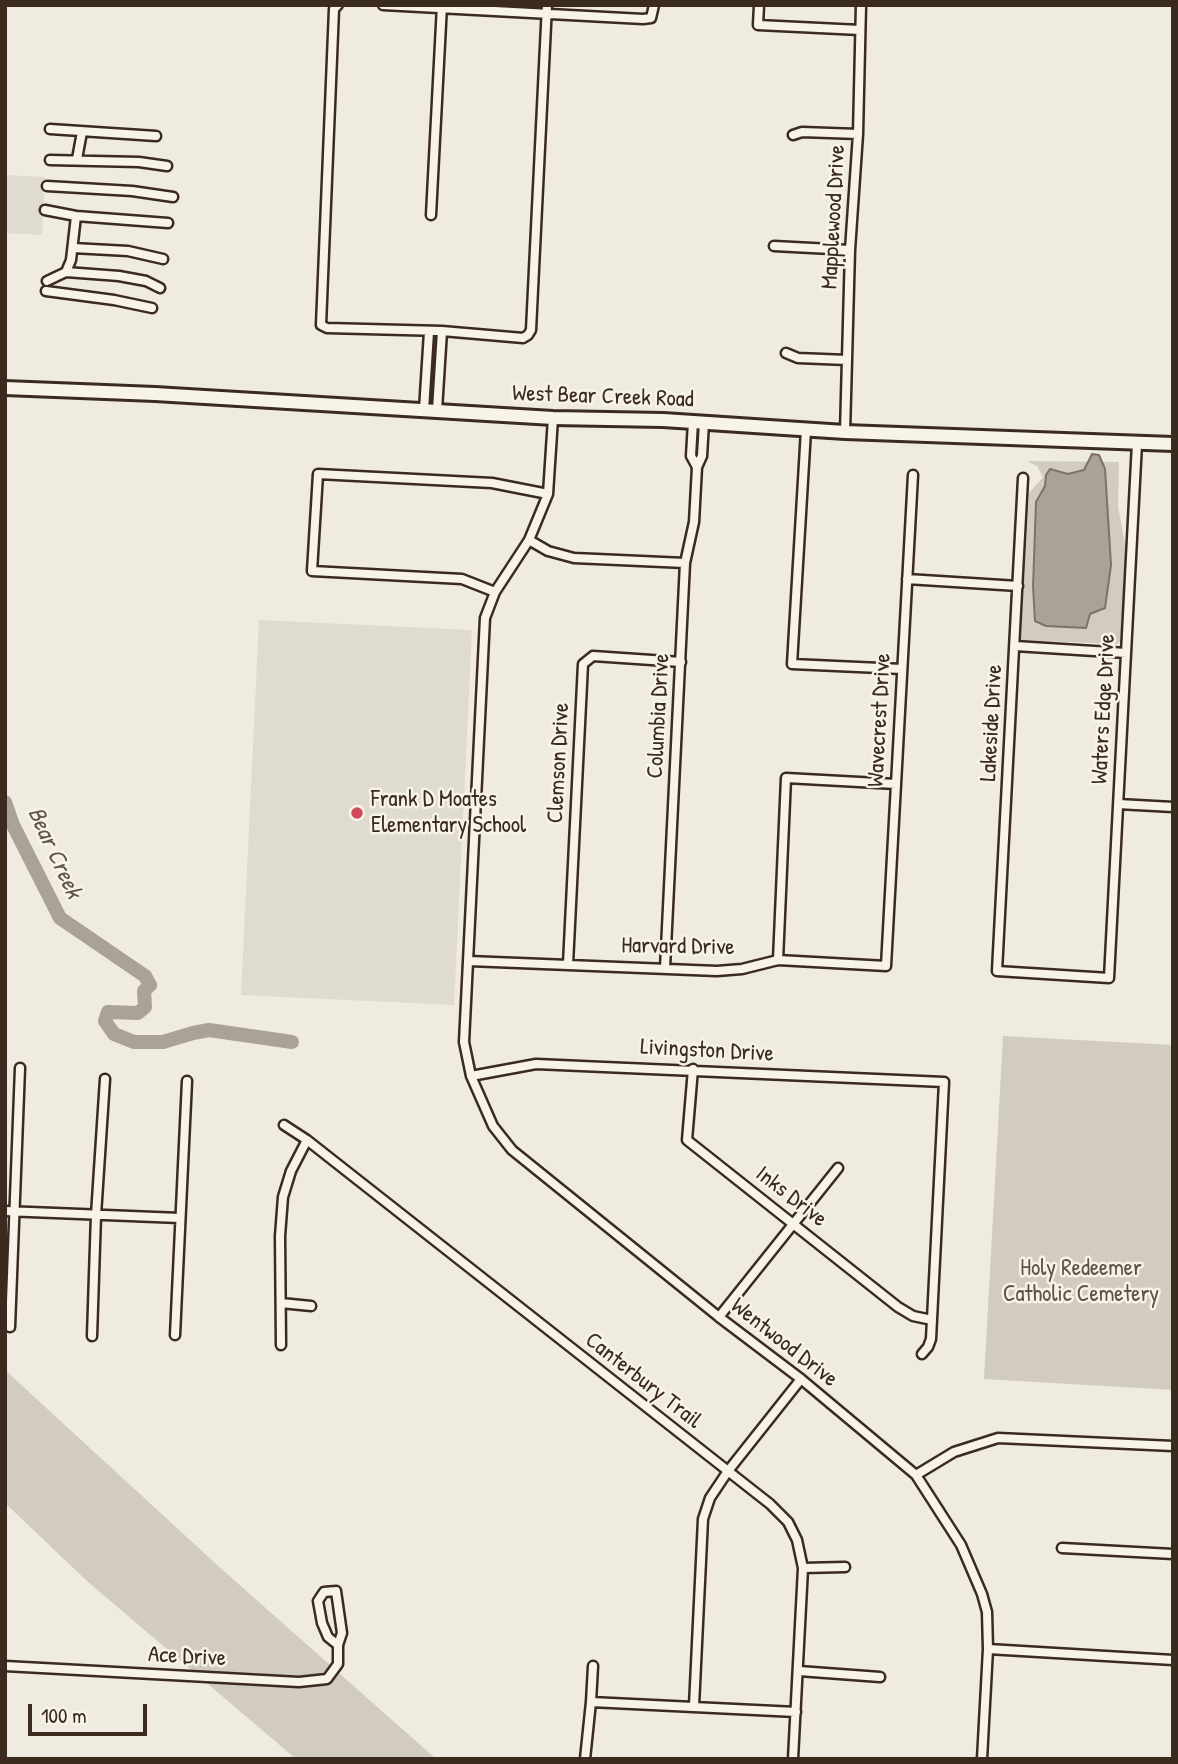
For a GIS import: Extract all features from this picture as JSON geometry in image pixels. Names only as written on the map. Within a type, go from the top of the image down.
[{"type":"main road","name":"West Bear Creek Road","points":[[5,385],[32,389],[553,418],[1173,444]]},
{"type":"street","points":[[383,5],[547,10],[643,19],[651,18],[654,5]]},
{"type":"street","points":[[759,5],[758,24],[860,30]]},
{"type":"street","name":"Mapplewood Drive","points":[[845,432],[861,5]]},
{"type":"street","points":[[337,6],[333,23],[321,326],[442,331],[523,338],[531,330],[547,10]]},
{"type":"street","points":[[431,215],[442,7]]},
{"type":"street","points":[[50,129],[156,136]]},
{"type":"street","points":[[77,159],[82,132]]},
{"type":"street","points":[[793,135],[802,132],[858,134]]},
{"type":"street","points":[[50,160],[77,159],[167,166]]},
{"type":"street","points":[[47,186],[132,191],[173,197]]},
{"type":"street","points":[[45,210],[76,216],[168,223]]},
{"type":"street","points":[[66,272],[71,260],[76,216]]},
{"type":"street","points":[[774,246],[850,250]]},
{"type":"street","points":[[73,248],[128,251],[163,258]]},
{"type":"street","points":[[47,281],[66,272],[119,276],[146,281],[160,288]]},
{"type":"street","points":[[46,291],[152,307]]},
{"type":"street","points":[[431,410],[442,331]]},
{"type":"street","points":[[429,332],[431,410]]},
{"type":"street","points":[[786,353],[798,358],[847,360]]},
{"type":"street","name":"Wentwood Drive","points":[[553,418],[548,494],[529,540],[495,592],[485,618],[464,1042],[471,1076],[493,1126],[512,1150],[719,1317],[801,1378],[916,1475],[961,1545],[987,1612],[988,1649],[982,1759]]},
{"type":"street","name":"Columbia Drive","points":[[665,968],[685,563],[694,523],[697,467],[691,456],[698,422]]},
{"type":"street","points":[[806,430],[792,664],[902,669]]},
{"type":"street","name":"Waters Edge Drive","points":[[1109,978],[1137,443]]},
{"type":"street","points":[[495,592],[462,579],[312,571],[318,474],[492,483],[548,494]]},
{"type":"street","name":"Wavecrest Drive","points":[[886,966],[913,475]]},
{"type":"street","name":"Lakeside Drive","points":[[1023,478],[997,971],[1109,978]]},
{"type":"street","points":[[529,540],[548,551],[573,558],[685,563]]},
{"type":"street","points":[[907,579],[1018,586]]},
{"type":"street","points":[[1016,646],[1126,653]]},
{"type":"street","name":"Clemson Drive","points":[[568,964],[583,664],[593,656],[681,662]]},
{"type":"street","points":[[778,960],[786,778],[896,784]]},
{"type":"street","points":[[1118,804],[1173,807]]},
{"type":"street","name":"Harvard Drive","points":[[468,961],[717,971],[778,960],[886,966]]},
{"type":"street","name":"Livingston Drive","points":[[471,1076],[536,1064],[693,1069],[944,1083],[932,1320]]},
{"type":"street","points":[[10,1327],[20,1068]]},
{"type":"street","name":"Inks Drive","points":[[693,1069],[687,1140],[898,1307],[913,1316],[932,1320]]},
{"type":"street","points":[[92,1335],[105,1079]]},
{"type":"street","points":[[175,1335],[187,1081]]},
{"type":"street","name":"Canterbury Trail","points":[[284,1125],[307,1140],[770,1504],[788,1522],[797,1540],[803,1568],[793,1759]]},
{"type":"street","points":[[281,1345],[280,1236],[283,1197],[291,1171],[307,1140]]},
{"type":"street","points":[[719,1317],[838,1168]]},
{"type":"street","points":[[5,1211],[180,1218]]},
{"type":"street","points":[[281,1303],[311,1306]]},
{"type":"street","points":[[922,1354],[931,1339],[932,1320]]},
{"type":"street","points":[[694,1706],[703,1519],[710,1498],[728,1471],[801,1378]]},
{"type":"street","points":[[916,1475],[954,1452],[998,1438],[1173,1446]]},
{"type":"street","points":[[1062,1548],[1173,1554]]},
{"type":"street","points":[[803,1568],[845,1567]]},
{"type":"street","name":"Ace Drive","points":[[5,1665],[299,1682],[327,1679],[338,1664],[338,1645],[342,1633],[336,1591],[324,1592],[318,1601],[328,1637],[338,1645]]},
{"type":"street","points":[[988,1649],[1173,1660]]},
{"type":"street","points":[[585,1759],[593,1667]]},
{"type":"street","points":[[799,1671],[880,1677]]},
{"type":"street","points":[[592,1702],[796,1712]]},
{"type":"shaded area","points":[[5,175],[45,177],[42,235],[5,233]]},
{"type":"shaded area","points":[[1092,454],[1099,455],[1105,469],[1111,565],[1105,608],[1090,614],[1086,628],[1046,626],[1035,621],[1033,587],[1036,502],[1050,469],[1068,474],[1084,470]]},
{"type":"shaded area","name":"Frank D Moates Elementary School","points":[[259,620],[472,630],[454,1005],[241,995]]},
{"type":"green space","points":[[1027,461],[1119,462],[1118,506],[1126,549],[1122,641],[1117,644],[1021,640],[1029,493],[1043,477],[1037,466]]},
{"type":"green space","name":"Holy Redeemer Catholic Cemetery","points":[[1003,1036],[1173,1045],[1173,1390],[984,1379]]},
{"type":"green space","points":[[5,1370],[216,1564],[436,1759],[296,1759],[87,1581],[5,1503]]},
{"type":"waterway","name":"Bear Creek","points":[[5,802],[13,825],[60,918],[145,976],[150,985],[144,991],[145,1007],[138,1013],[108,1012],[105,1021],[114,1034],[134,1042],[163,1042],[209,1030],[292,1042]]},
{"type":"place","name":"Frank D Moates Elementary School","points":[[357,813]]}]
